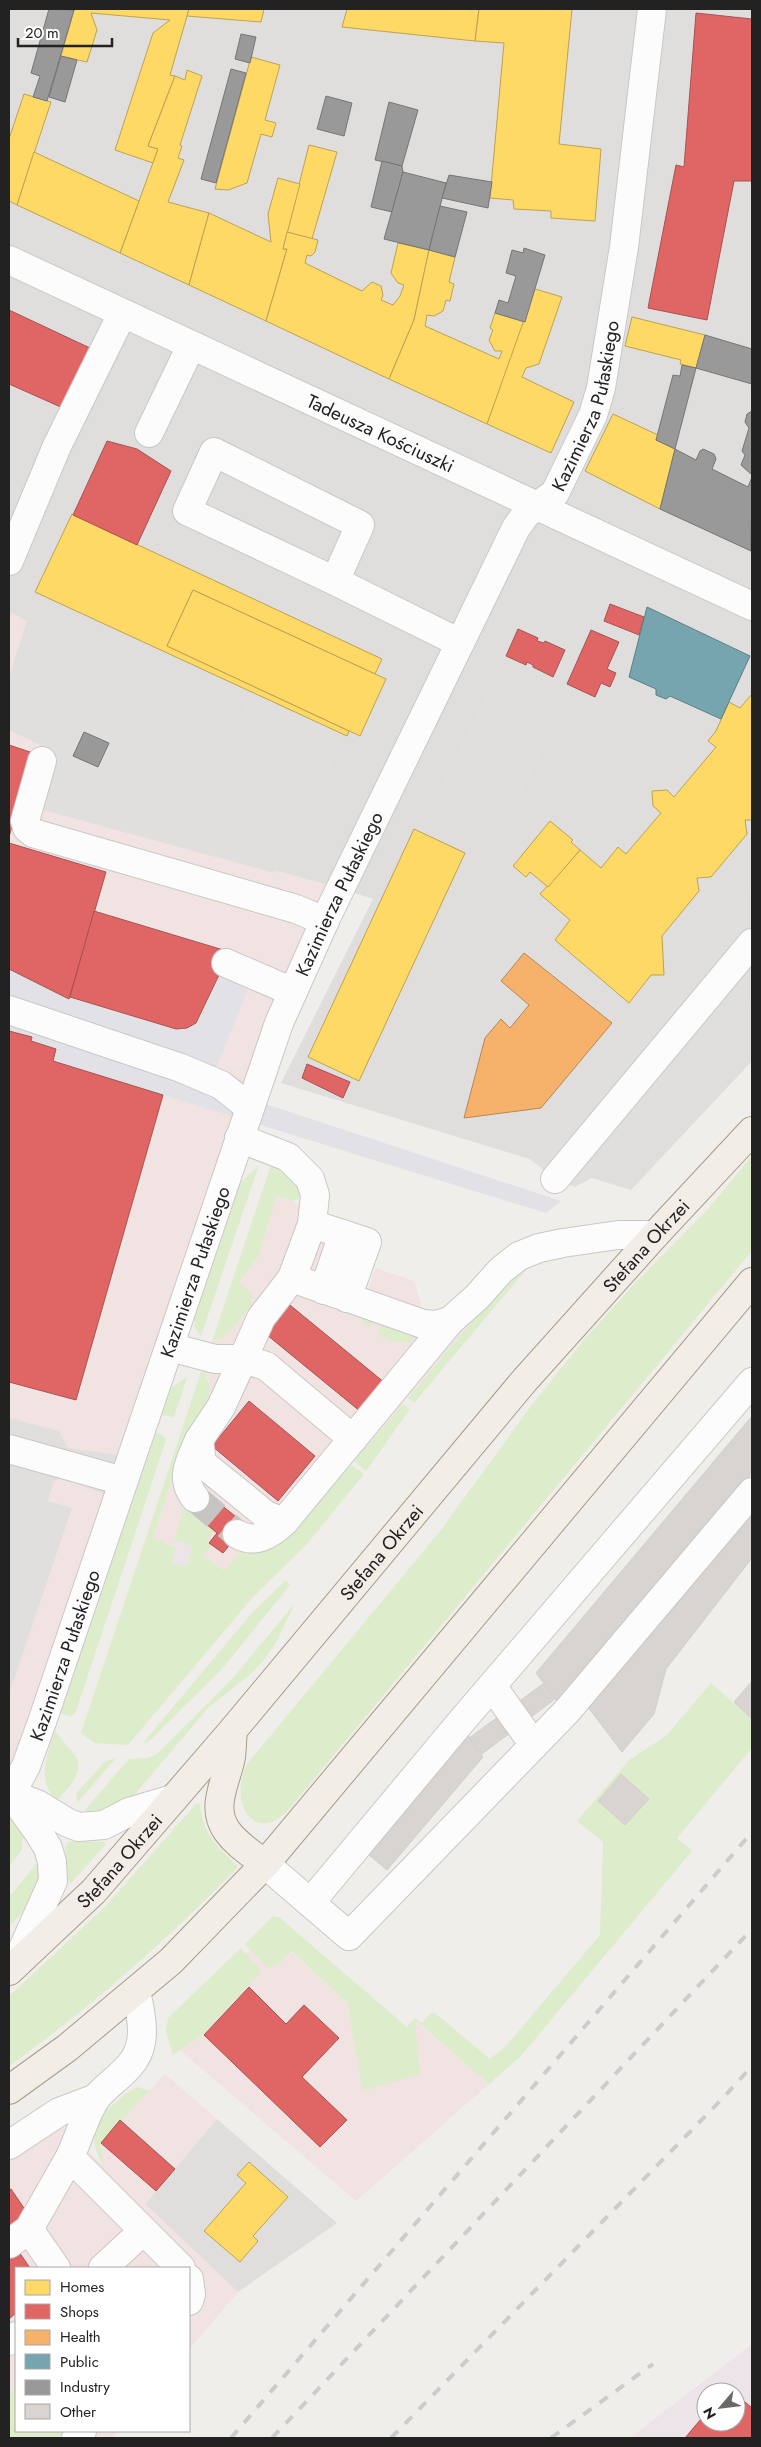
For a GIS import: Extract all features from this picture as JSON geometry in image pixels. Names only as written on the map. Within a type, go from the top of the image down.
[{"type":"main road","name":"Stefana Okrzei","points":[[13,1968],[94,1891],[232,1730],[524,1381],[655,1235],[752,1132]]},
{"type":"main road","points":[[9,2090],[67,2048],[136,1991],[206,1928],[265,1864],[752,1282]]},
{"type":"main road","points":[[232,1730],[231,1757],[219,1800],[219,1812],[226,1830],[234,1840],[265,1864]]},
{"type":"street","name":"Kazimierza Pułaskiego","points":[[10,1793],[26,1766],[43,1719],[279,1023],[325,921],[516,528],[526,514],[555,493],[593,414],[601,388],[624,247],[652,9]]},
{"type":"street","name":"Tadeusza Kościuszki","points":[[9,260],[752,606]]},
{"type":"street","points":[[9,561],[57,446],[122,314]]},
{"type":"street","points":[[149,433],[191,346]]},
{"type":"street","points":[[336,581],[360,525],[214,452],[187,511],[336,581],[460,643]]},
{"type":"street","points":[[42,761],[25,821],[27,828],[33,834],[296,908],[325,921]]},
{"type":"street","points":[[555,1179],[752,943]]},
{"type":"street","points":[[226,963],[293,992]]},
{"type":"street","points":[[9,1010],[180,1068],[221,1085],[250,1108]]},
{"type":"street","points":[[195,1498],[188,1488],[186,1475],[199,1440],[221,1407],[261,1318],[292,1278],[312,1224],[314,1195],[310,1179],[300,1167],[288,1157],[239,1138]]},
{"type":"street","points":[[312,1224],[367,1242],[336,1294]]},
{"type":"street","points":[[237,1534],[245,1539],[256,1539],[273,1532],[284,1522],[450,1321],[501,1270],[519,1256],[562,1243],[618,1236],[655,1235]]},
{"type":"street","points":[[292,1278],[423,1324],[436,1325],[450,1321]]},
{"type":"street","points":[[170,1346],[208,1358],[243,1359],[266,1366],[353,1439]]},
{"type":"street","points":[[310,1903],[492,1686],[752,1382]]},
{"type":"street","points":[[199,1440],[202,1463],[266,1515],[284,1522]]},
{"type":"street","points":[[9,1449],[124,1481]]},
{"type":"street","points":[[265,1864],[348,1936],[567,1710],[752,1492]]},
{"type":"street","points":[[492,1686],[534,1744]]},
{"type":"street","points":[[10,1793],[37,1804],[68,1824],[80,1827],[104,1825],[129,1812],[173,1798]]},
{"type":"street","points":[[10,1793],[39,1833],[48,1848],[52,1862],[52,1881],[13,1968]]},
{"type":"street","points":[[9,2146],[59,2112],[96,2098],[132,2064],[143,2035],[143,2022],[136,1991]]},
{"type":"street","points":[[55,2267],[19,2237],[70,2157],[96,2098]]},
{"type":"street","points":[[70,2157],[180,2267]]},
{"type":"street","points":[[104,2267],[143,2231]]},
{"type":"shaded area","points":[[9,9],[752,9],[752,1061],[631,1190],[281,1083],[373,899],[340,888],[39,809],[55,752],[9,730],[9,677],[27,621],[9,612]]},
{"type":"shaded area","points":[[9,612],[27,621],[9,677]]},
{"type":"shaded area","points":[[29,614],[197,694],[196,697],[240,719],[253,691],[343,733],[332,762],[274,873],[39,809],[55,752],[9,730],[9,678]]},
{"type":"shaded area","points":[[496,678],[555,727],[495,843],[439,790]]},
{"type":"shaded area","points":[[9,730],[55,752],[40,807],[340,888],[9,1793]]},
{"type":"shaded area","points":[[752,885],[752,999],[703,1057],[676,1035],[661,1052],[688,1074],[615,1161],[597,1148],[594,1153],[602,1167],[597,1175],[575,1187],[555,1179],[526,1156]]},
{"type":"shaded area","points":[[226,963],[254,975],[216,1068],[243,1080],[238,1095],[561,1201],[546,1213],[53,1061],[56,1049],[31,1041],[32,1037],[9,1031],[9,969],[69,999],[70,997],[170,1028],[182,1029],[192,1026],[199,1020]]},
{"type":"shaded area","points":[[277,1196],[293,1201],[327,1222],[362,1291],[367,1294],[375,1268],[414,1281],[424,1314],[489,1301],[294,1532],[290,1535],[243,1548],[224,1571],[204,1555],[207,1542],[184,1508],[172,1545],[153,1539],[188,1431],[203,1412],[210,1395],[209,1381],[204,1371],[201,1372],[212,1341],[217,1341],[226,1336],[252,1305],[253,1300],[239,1284],[258,1257]]},
{"type":"shaded area","points":[[9,1418],[59,1431],[68,1448],[132,1457],[117,1499],[63,1478],[54,1481],[48,1501],[72,1508],[9,1694]]},
{"type":"shaded area","points":[[174,1538],[196,1544],[187,1572],[166,1566]]},
{"type":"shaded area","points":[[268,1931],[347,2003],[363,2090],[414,2020],[489,2084],[356,2201],[182,2052],[181,2022]]},
{"type":"shaded area","points":[[165,2074],[217,2119],[145,2204],[238,2292],[190,2348],[190,2267],[15,2267],[15,2432],[117,2432],[111,2438],[9,2438],[9,2136],[44,2111],[103,2165],[101,2143]]},
{"type":"shaded area","points":[[217,2119],[337,2223],[238,2292],[145,2204]]},
{"type":"shaded area","points":[[752,2344],[752,2438],[630,2438],[696,2387],[696,2432],[746,2432],[746,2382],[703,2382]]},
{"type":"green space","points":[[752,1156],[752,1250],[750,1253],[285,1814],[272,1822],[261,1823],[252,1820],[246,1812],[242,1801],[242,1776],[247,1764],[441,1530],[531,1406],[583,1341],[637,1281],[707,1210]]},
{"type":"green space","points":[[272,1162],[293,1173],[300,1193],[298,1199],[293,1201],[277,1196],[258,1257],[239,1283],[252,1294],[252,1305],[226,1336],[212,1341]]},
{"type":"green space","points":[[259,1165],[201,1336],[195,1328],[194,1318],[241,1182]]},
{"type":"green space","points":[[531,1264],[414,1403],[408,1398],[508,1278]]},
{"type":"green space","points":[[357,1310],[415,1329],[419,1333],[419,1337],[408,1342],[397,1342],[387,1339],[377,1333],[382,1325],[375,1320],[369,1327],[355,1314]]},
{"type":"green space","points":[[204,1371],[210,1387],[209,1401],[188,1431],[153,1538],[176,1547],[172,1562],[186,1567],[193,1546],[174,1540],[184,1507],[214,1532],[207,1542],[212,1546],[204,1555],[224,1571],[243,1548],[286,1538],[294,1532],[351,1465],[364,1474],[307,1544],[253,1597],[128,1745],[95,1743],[81,1733],[201,1372]]},
{"type":"green space","points":[[187,1377],[174,1417],[162,1415],[171,1388]]},
{"type":"green space","points":[[403,1404],[410,1409],[366,1471],[354,1461]]},
{"type":"green space","points":[[156,1433],[163,1435],[166,1440],[75,1714],[70,1716],[60,1713]]},
{"type":"green space","points":[[286,1580],[290,1585],[221,1670],[148,1742],[143,1743],[251,1614]]},
{"type":"green space","points":[[295,1603],[277,1641],[264,1660],[253,1672],[208,1708],[136,1793],[112,1808],[84,1811],[129,1759],[148,1758],[157,1754],[232,1679]]},
{"type":"green space","points":[[711,1683],[752,1719],[752,1748],[677,1838],[692,1851],[521,2056],[489,2084],[415,2020],[420,2074],[363,2091],[347,2003],[291,1951],[277,1965],[268,1968],[245,1944],[273,1916],[279,1917],[407,2027],[415,2018],[422,2023],[431,2013],[435,2013],[490,2059],[506,2046],[600,1935],[603,1842],[577,1821],[629,1760],[666,1736]]},
{"type":"green space","points":[[55,1731],[77,1758],[78,1764],[76,1776],[57,1801],[47,1785],[45,1776],[49,1749]]},
{"type":"green space","points":[[116,1758],[78,1802],[76,1794],[104,1762]]},
{"type":"green space","points":[[197,1803],[200,1804],[201,1814],[207,1831],[223,1852],[237,1865],[237,1868],[127,1972],[9,2066],[9,1996],[104,1908]]},
{"type":"green space","points":[[9,1818],[27,1834],[22,1841],[22,1850],[10,1866]]},
{"type":"green space","points":[[68,1842],[104,1842],[106,1844],[71,1883],[68,1880],[65,1848]]},
{"type":"green space","points":[[37,1863],[39,1872],[36,1890],[22,1913],[9,1926],[9,1897]]},
{"type":"green space","points":[[241,1948],[262,1971],[203,2034],[173,2055],[166,2032],[168,2018]]},
{"type":"green space","points":[[138,2087],[149,2091],[101,2143],[103,2165],[98,2156],[94,2139],[98,2124],[115,2103]]},
{"type":"green space","points":[[15,2388],[15,2432],[70,2432],[65,2438],[9,2438],[9,2396]]},
{"type":"building: Homes","points":[[189,9],[170,75],[175,76],[148,146],[158,149],[153,163],[115,150],[153,33],[170,20],[91,13],[97,30],[87,62],[61,56],[74,10]]},
{"type":"building: Homes","points":[[189,9],[264,9],[261,22],[187,16]]},
{"type":"building: Homes","points":[[347,9],[479,9],[475,41],[342,27]]},
{"type":"building: Homes","points":[[479,9],[572,9],[559,144],[601,149],[595,221],[551,218],[551,211],[514,209],[513,200],[490,198],[504,43],[475,41]]},
{"type":"building: Homes","points":[[251,57],[280,65],[265,120],[276,123],[272,137],[261,134],[247,183],[228,190],[215,189]]},
{"type":"building: Homes","points":[[187,70],[202,76],[180,145],[182,146],[178,158],[184,160],[168,202],[209,213],[189,285],[120,253],[158,149],[148,146],[175,76],[185,80]]},
{"type":"building: Homes","points":[[24,94],[51,102],[17,205],[9,201],[9,139]]},
{"type":"building: Homes","points":[[309,145],[337,152],[312,239],[287,232]]},
{"type":"building: Homes","points":[[34,152],[139,201],[120,253],[17,205]]},
{"type":"building: Homes","points":[[278,178],[300,184],[283,249],[287,249],[266,321],[189,285],[209,213],[271,242],[268,214]]},
{"type":"building: Homes","points":[[287,232],[318,240],[315,252],[311,256],[307,255],[305,263],[362,291],[372,282],[381,286],[383,295],[381,300],[393,305],[400,296],[404,285],[398,283],[391,273],[398,243],[429,250],[414,320],[389,379],[266,321],[287,249],[283,249]]},
{"type":"building: Homes","points":[[429,250],[455,257],[449,282],[454,284],[450,301],[446,300],[443,311],[434,316],[427,315],[425,326],[499,359],[502,351],[495,351],[489,340],[493,330],[490,328],[495,313],[525,322],[487,424],[389,379],[414,320]]},
{"type":"building: Homes","points":[[535,289],[562,297],[539,364],[526,368],[522,377],[574,402],[551,453],[487,424]]},
{"type":"building: Homes","points":[[632,317],[705,335],[696,368],[680,364],[681,360],[625,346]]},
{"type":"building: Homes","points":[[613,414],[658,435],[656,440],[675,449],[660,509],[585,471]]},
{"type":"building: Homes","points":[[72,514],[382,659],[375,674],[193,590],[167,646],[349,731],[347,736],[35,592]]},
{"type":"building: Homes","points":[[193,590],[386,679],[360,736],[167,646]]},
{"type":"building: Homes","points":[[752,694],[752,820],[745,820],[747,834],[711,877],[697,878],[699,891],[662,936],[664,975],[651,975],[629,1003],[555,940],[570,920],[540,894],[580,850],[601,868],[618,847],[626,854],[661,813],[653,806],[652,791],[667,790],[674,797],[716,747],[708,741],[716,731],[729,702],[740,708]]},
{"type":"building: Homes","points":[[550,821],[573,840],[571,842],[580,850],[548,887],[530,872],[526,877],[513,866]]},
{"type":"building: Homes","points":[[414,829],[465,853],[359,1081],[308,1057]]},
{"type":"building: Homes","points":[[249,2162],[288,2197],[253,2236],[258,2241],[240,2262],[204,2231],[246,2183],[237,2175]]},
{"type":"building: Shops","points":[[696,13],[752,19],[752,181],[734,181],[707,320],[648,308],[676,165],[684,167]]},
{"type":"building: Shops","points":[[9,310],[90,348],[63,408],[9,384]]},
{"type":"building: Shops","points":[[107,441],[137,449],[171,471],[137,545],[73,515]]},
{"type":"building: Shops","points":[[610,604],[644,617],[639,635],[604,621]]},
{"type":"building: Shops","points":[[518,629],[538,638],[537,641],[544,643],[545,641],[565,650],[553,677],[527,662],[526,665],[506,656]]},
{"type":"building: Shops","points":[[591,630],[619,642],[607,669],[616,673],[610,687],[601,683],[595,697],[567,684]]},
{"type":"building: Shops","points":[[9,745],[33,753],[9,837]]},
{"type":"building: Shops","points":[[9,843],[106,872],[69,999],[9,969]]},
{"type":"building: Shops","points":[[94,911],[230,952],[196,1023],[187,1028],[176,1029],[70,997]]},
{"type":"building: Shops","points":[[9,1031],[32,1037],[31,1041],[56,1049],[53,1061],[163,1095],[76,1400],[9,1382]]},
{"type":"building: Shops","points":[[307,1064],[350,1082],[343,1098],[302,1078]]},
{"type":"building: Shops","points":[[285,1301],[385,1383],[361,1412],[261,1330]]},
{"type":"building: Shops","points":[[249,1401],[315,1456],[278,1501],[212,1446]]},
{"type":"building: Shops","points":[[204,1491],[246,1525],[223,1553],[209,1543],[217,1533],[188,1509]]},
{"type":"building: Shops","points":[[249,1987],[286,2024],[304,2005],[339,2038],[302,2077],[347,2120],[320,2147],[204,2035]]},
{"type":"building: Shops","points":[[120,2120],[175,2169],[156,2191],[101,2143]]},
{"type":"building: Shops","points":[[11,2189],[32,2220],[9,2236],[9,2190]]},
{"type":"building: Shops","points":[[19,2252],[29,2267],[15,2267],[15,2314],[9,2319],[9,2259]]},
{"type":"building: Shops","points":[[746,2403],[752,2408],[752,2438],[685,2438],[696,2425],[696,2432],[746,2432]]},
{"type":"building: Health","points":[[524,953],[612,1023],[541,1108],[464,1118],[485,1038],[501,1019],[510,1028],[529,1005],[501,981]]},
{"type":"building: Public","points":[[647,607],[750,656],[721,719],[670,696],[666,699],[656,695],[656,689],[629,677]]},
{"type":"building: Industry","points":[[49,9],[74,10],[47,101],[33,97],[40,76],[31,73]]},
{"type":"building: Industry","points":[[241,34],[256,37],[250,63],[235,59]]},
{"type":"building: Industry","points":[[61,56],[77,60],[65,102],[49,97]]},
{"type":"building: Industry","points":[[231,69],[246,73],[216,183],[201,179]]},
{"type":"building: Industry","points":[[326,96],[352,103],[344,136],[317,129]]},
{"type":"building: Industry","points":[[389,102],[418,110],[402,166],[375,160]]},
{"type":"building: Industry","points":[[382,161],[402,166],[403,172],[392,212],[371,207]]},
{"type":"building: Industry","points":[[403,172],[446,183],[429,250],[384,239]]},
{"type":"building: Industry","points":[[449,175],[492,182],[488,208],[442,198]]},
{"type":"building: Industry","points":[[440,206],[467,212],[455,257],[429,250]]},
{"type":"building: Industry","points":[[524,248],[545,255],[525,322],[495,313],[499,300],[508,303],[516,276],[506,273],[512,250],[523,253]]},
{"type":"building: Industry","points":[[705,335],[752,349],[752,384],[696,368]]},
{"type":"building: Industry","points":[[682,365],[696,368],[675,449],[656,440],[673,375],[680,376]]},
{"type":"building: Industry","points":[[752,411],[752,475],[741,465],[745,455],[742,451],[749,428],[745,422],[747,414]]},
{"type":"building: Industry","points":[[675,449],[696,460],[703,449],[714,454],[716,459],[712,469],[748,487],[752,477],[751,551],[660,509]]},
{"type":"building: Industry","points":[[84,732],[109,743],[98,767],[73,756]]},
{"type":"building: Other","points":[[752,1416],[752,1473],[691,1550],[752,1503],[752,1558],[666,1669],[654,1714],[622,1752],[585,1703],[675,1570],[557,1701],[536,1673]]},
{"type":"building: Other","points":[[752,1681],[752,1719],[734,1702]]},
{"type":"building: Other","points":[[544,1683],[555,1699],[482,1754],[469,1738]]},
{"type":"building: Other","points":[[463,1729],[483,1757],[387,1870],[363,1850]]},
{"type":"building: Other","points":[[621,1774],[649,1799],[625,1825],[598,1801]]},
{"type":"tunnel","points":[[195,1498],[237,1534]]},
{"type":"railway","points":[[231,2438],[752,1832]]},
{"type":"railway","points":[[272,2438],[752,1929]]},
{"type":"railway","points":[[391,2438],[752,2066]]},
{"type":"railway","points":[[551,2438],[653,2364]]}]
